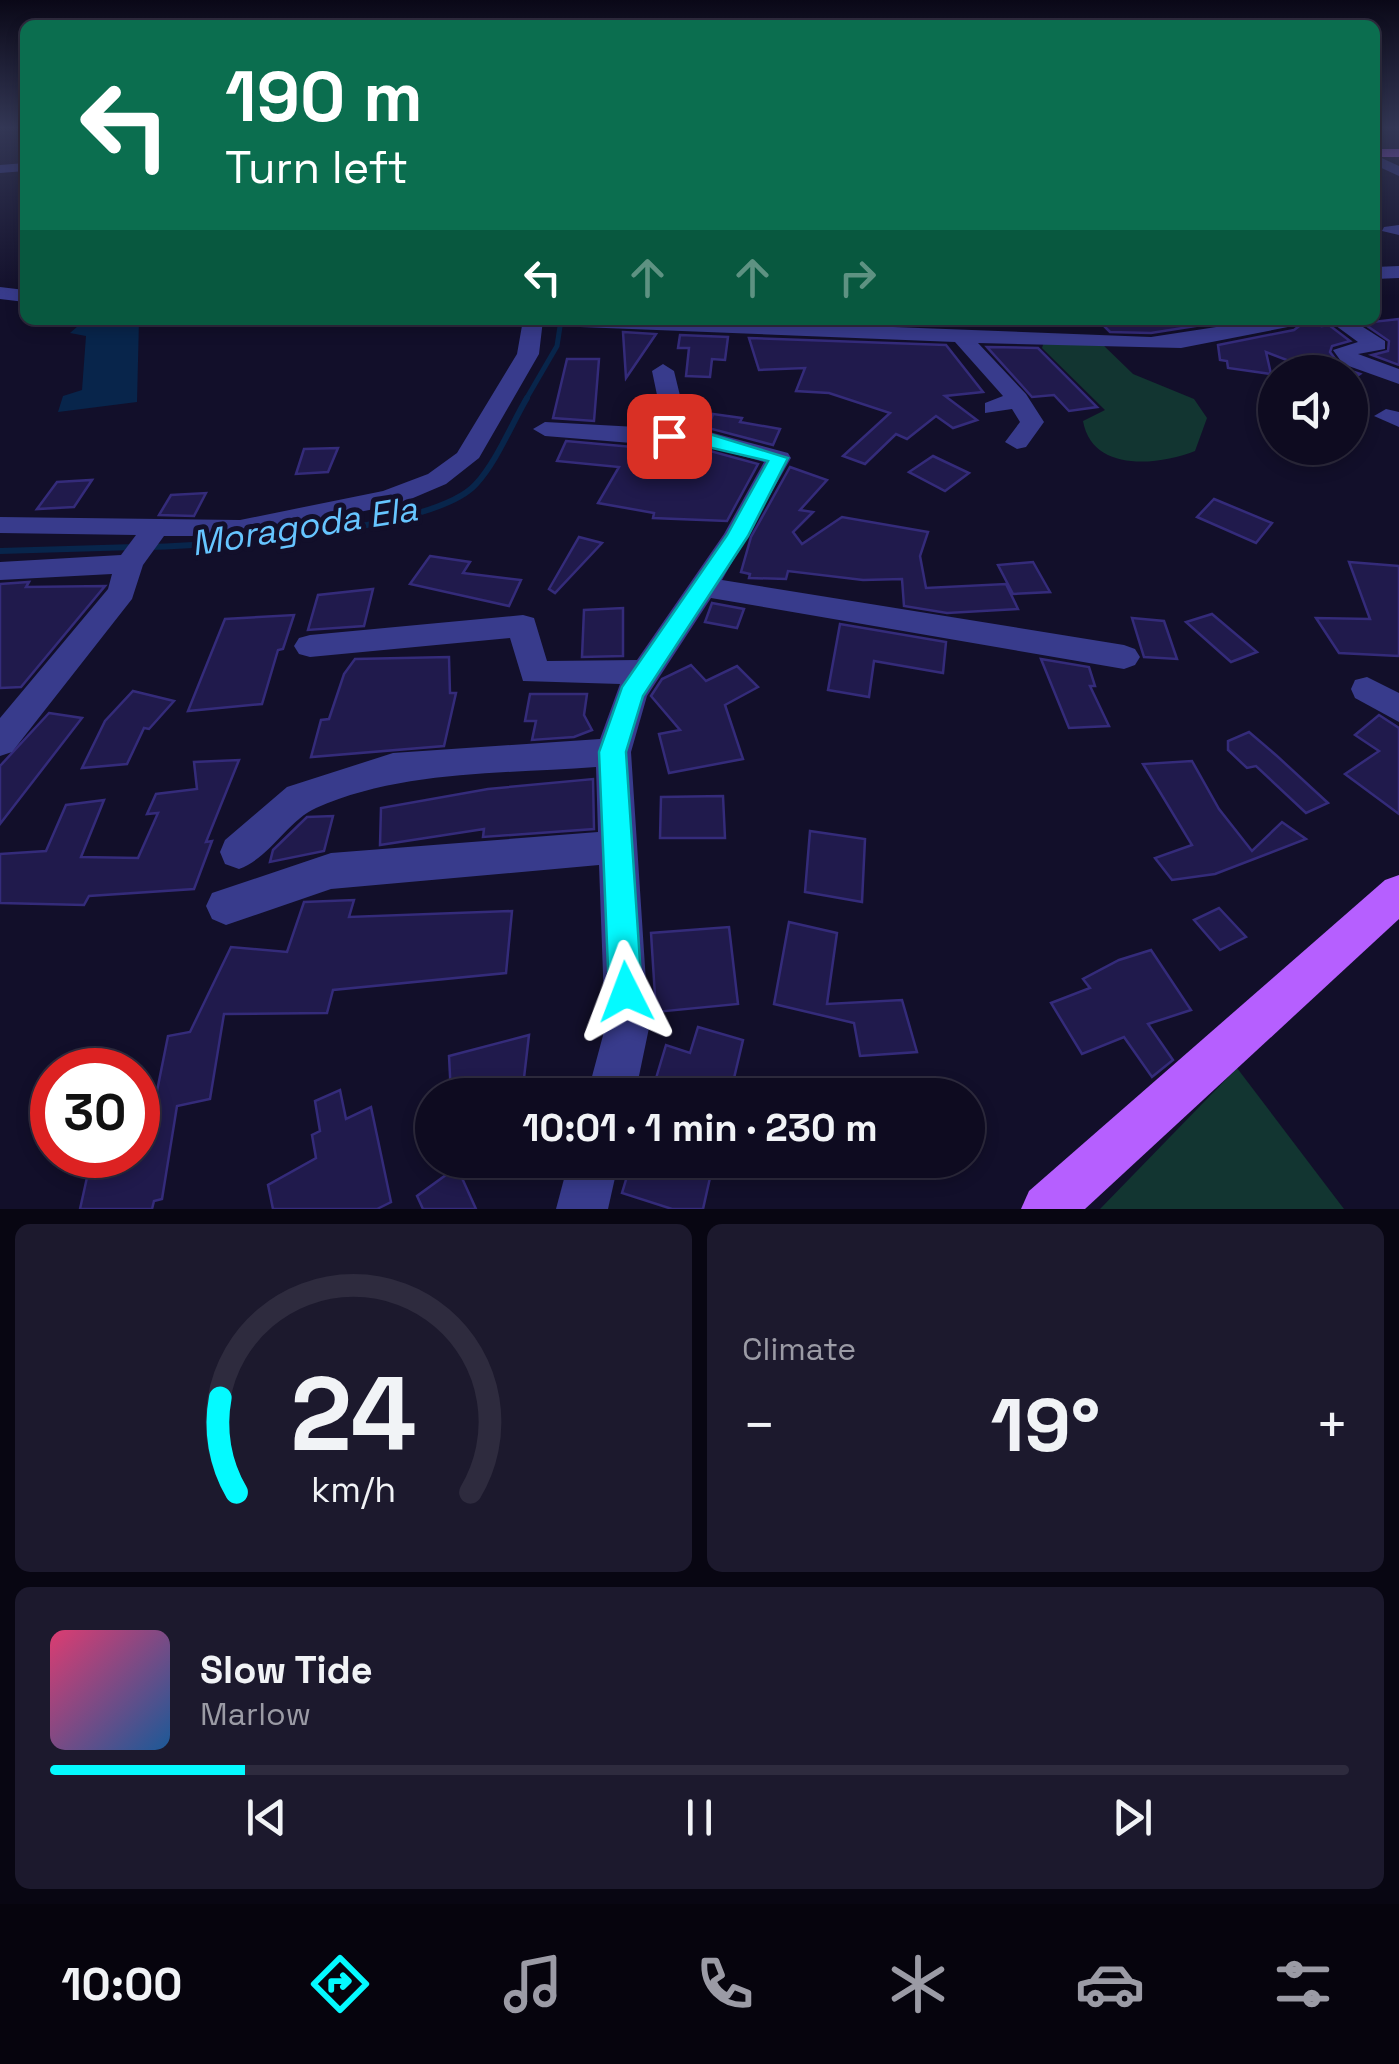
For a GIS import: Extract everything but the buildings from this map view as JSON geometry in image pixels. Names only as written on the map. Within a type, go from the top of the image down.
[{"type":"main road","points":[[1046,1209],[1399,892]]},
{"type":"street","points":[[0,525],[240,528],[390,498],[437,479],[466,458],[528,354],[532,325]]},
{"type":"street","points":[[852,325],[1152,343],[1205,337],[1243,325]]},
{"type":"street","points":[[1062,325],[1075,339]]},
{"type":"street","points":[[1185,325],[1205,337]]},
{"type":"street","points":[[1346,325],[1378,345],[1344,350],[1352,358],[1399,377]]},
{"type":"street","points":[[958,334],[1018,400],[1032,422],[1017,442]]},
{"type":"street","points":[[663,372],[672,414],[693,435]]},
{"type":"street","points":[[994,408],[1018,400]]},
{"type":"street","points":[[546,429],[693,435],[779,458],[704,586],[631,694],[612,752],[628,1028],[615,1078]]},
{"type":"street","points":[[0,742],[122,592],[129,564],[155,528]]},
{"type":"street","points":[[0,571],[129,564]]},
{"type":"street","points":[[704,586],[1124,656]]},
{"type":"street","points":[[310,646],[523,626],[534,673],[646,672]]},
{"type":"street","points":[[1367,689],[1399,709]]},
{"type":"street","points":[[239,852],[300,798],[393,768],[612,752]]},
{"type":"street","points":[[226,906],[330,871],[617,847]]},
{"type":"street","points":[[582,1209],[590,1178]]},
{"type":"green space","points":[[1045,339],[1100,342],[1133,374],[1194,399],[1207,418],[1195,451],[1145,462],[1112,457],[1099,449],[1089,438],[1083,421],[1105,410],[1042,348]]},
{"type":"green space","points":[[1237,1068],[1344,1209],[1100,1209]]},
{"type":"water","points":[[79,325],[139,325],[137,402],[58,412],[63,396],[82,390],[86,336],[70,333]]},
{"type":"waterway","name":"Moragoda Ela","points":[[525,401],[557,346],[560,325]]},
{"type":"waterway","name":"Moragoda Ela","points":[[149,547],[322,532],[371,524],[453,500],[484,475],[527,398]]},
{"type":"waterway","name":"Moragoda Ela","points":[[0,551],[135,547]]},
{"type":"route","points":[[626,992],[612,752],[631,694],[737,536],[779,458],[693,435],[669,436]]}]
